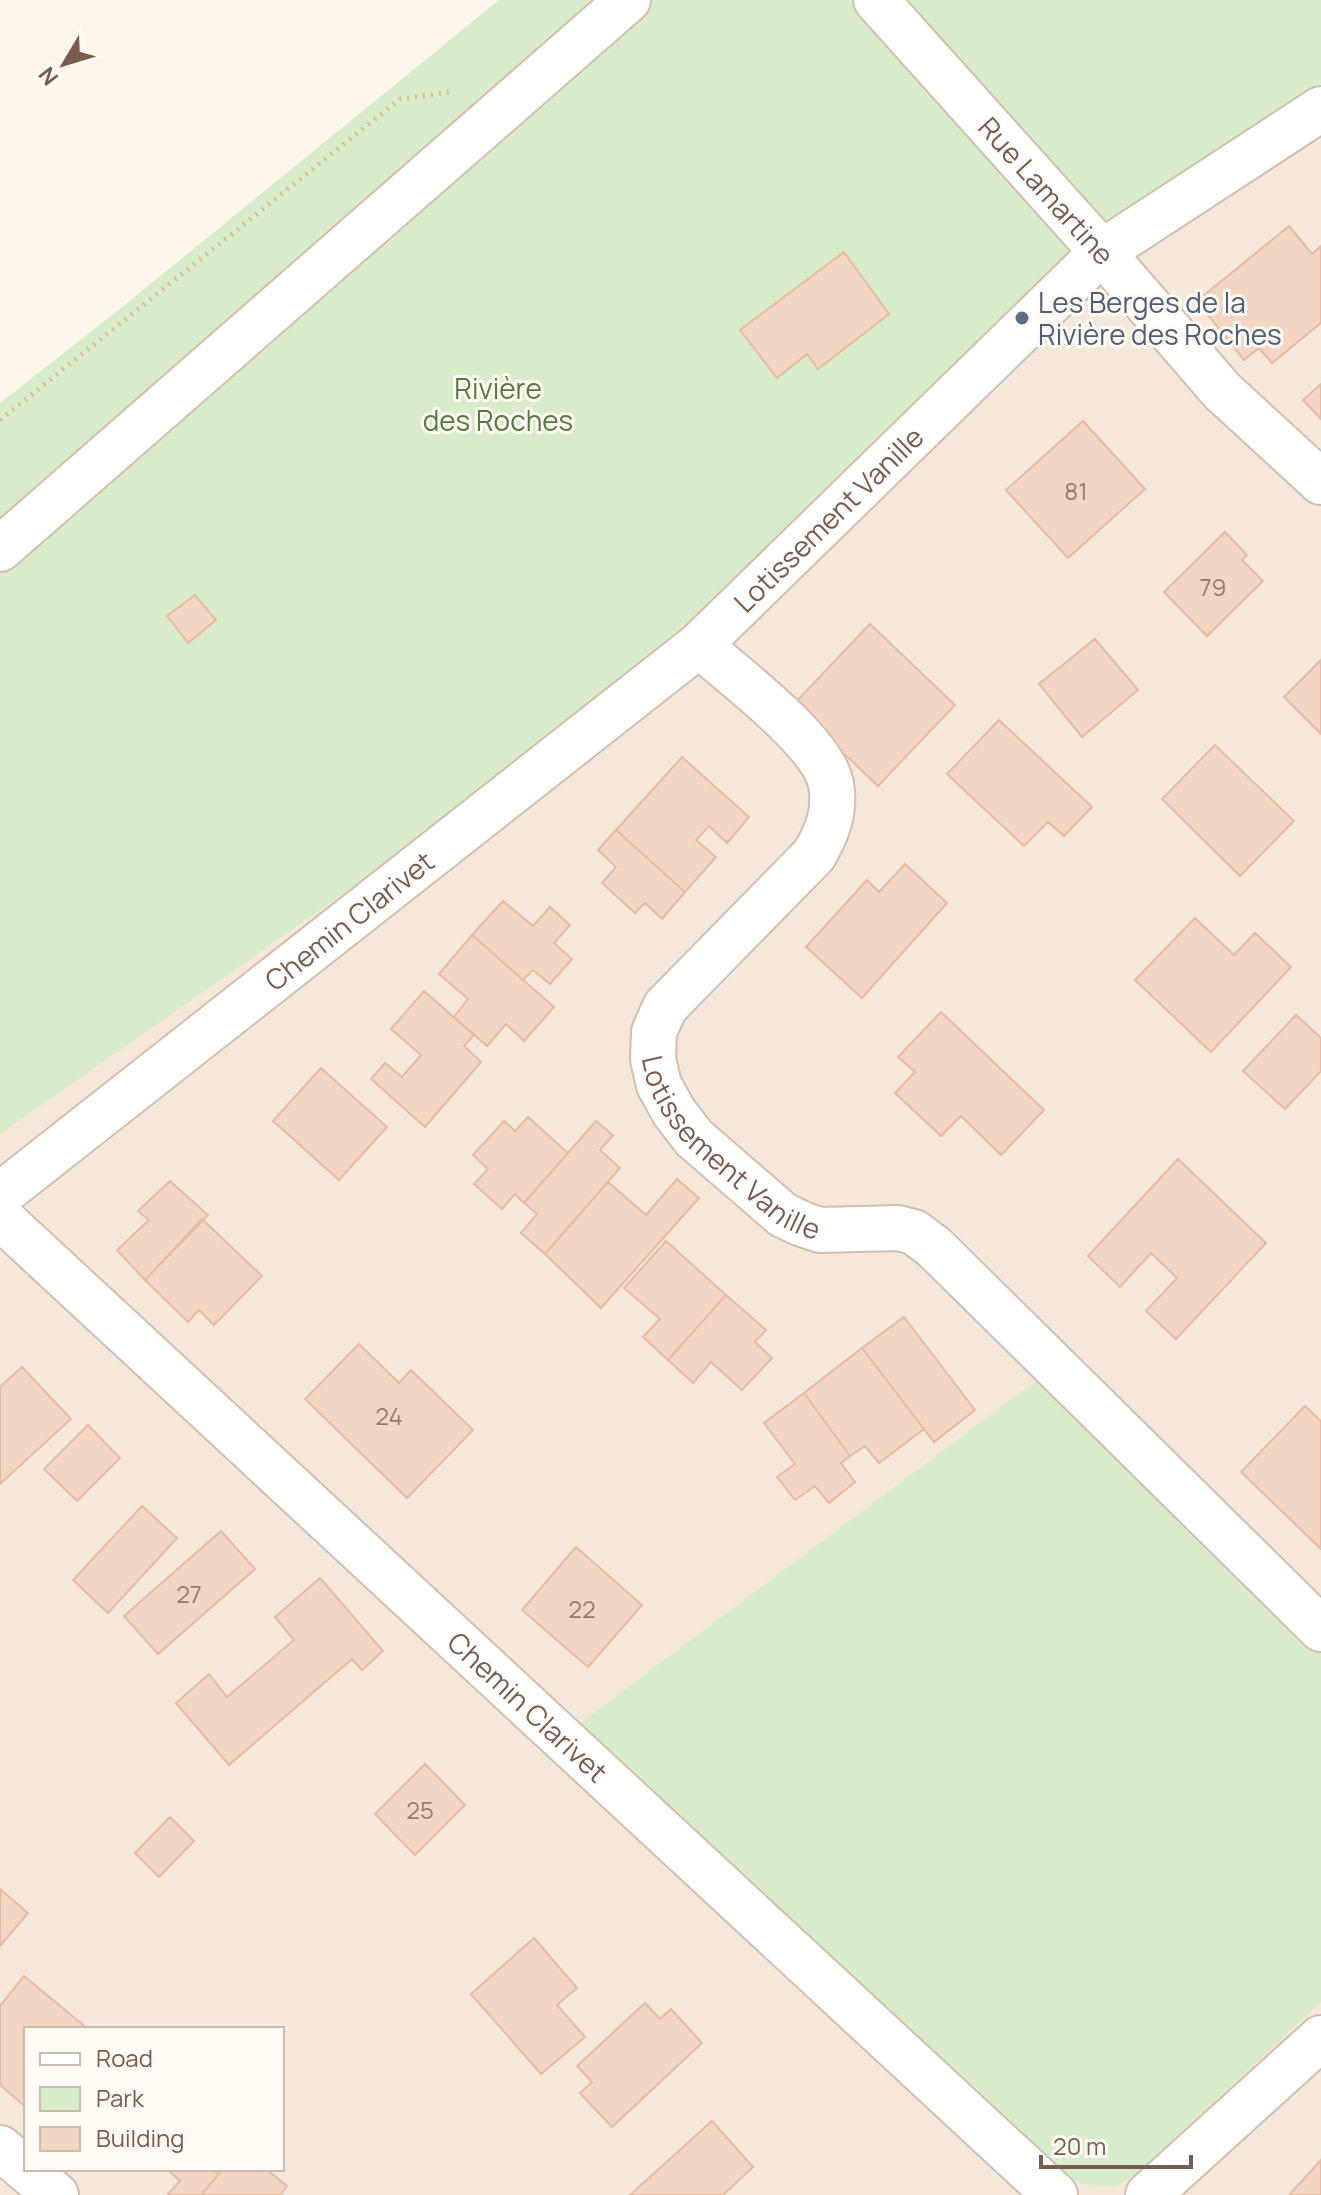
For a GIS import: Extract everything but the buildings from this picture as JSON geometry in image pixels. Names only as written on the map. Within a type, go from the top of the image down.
[{"type":"street","points":[[0,549],[628,0]]},
{"type":"street","name":"Rue Lamartine","points":[[876,0],[1222,391],[1321,482]]},
{"type":"street","name":"Lotissement Vanille","points":[[1321,109],[1102,252],[699,645],[801,735],[819,757],[831,782],[832,808],[827,832],[814,855],[665,1007],[654,1032],[653,1059],[659,1085],[694,1138],[783,1215],[820,1230],[898,1228],[914,1232],[934,1247],[1321,1629]]},
{"type":"street","name":"Chemin Clarivet","points":[[0,1195],[699,645]]},
{"type":"street","name":"Chemin Clarivet","points":[[0,1217],[1055,2195]]},
{"type":"street","points":[[1148,2195],[1321,2038]]},
{"type":"street","points":[[0,2148],[24,2168]]},
{"type":"street","points":[[27,2171],[56,2195]]},
{"type":"path","points":[[0,420],[400,99],[456,91],[505,106]]},
{"type":"shaded area","points":[[499,0],[1321,0],[1321,2195],[0,2195],[0,606]]},
{"type":"green space","name":"Rivière des Roches","points":[[499,0],[1321,0],[1321,89],[1102,252],[699,645],[0,1134],[0,403]]},
{"type":"green space","points":[[1041,1377],[1321,1648],[1321,2002],[1135,2175],[1117,2186],[1083,2184],[1064,2175],[571,1730]]},
{"type":"place","name":"Les Berges de la Rivière des Roches","points":[[1022,318]]}]
